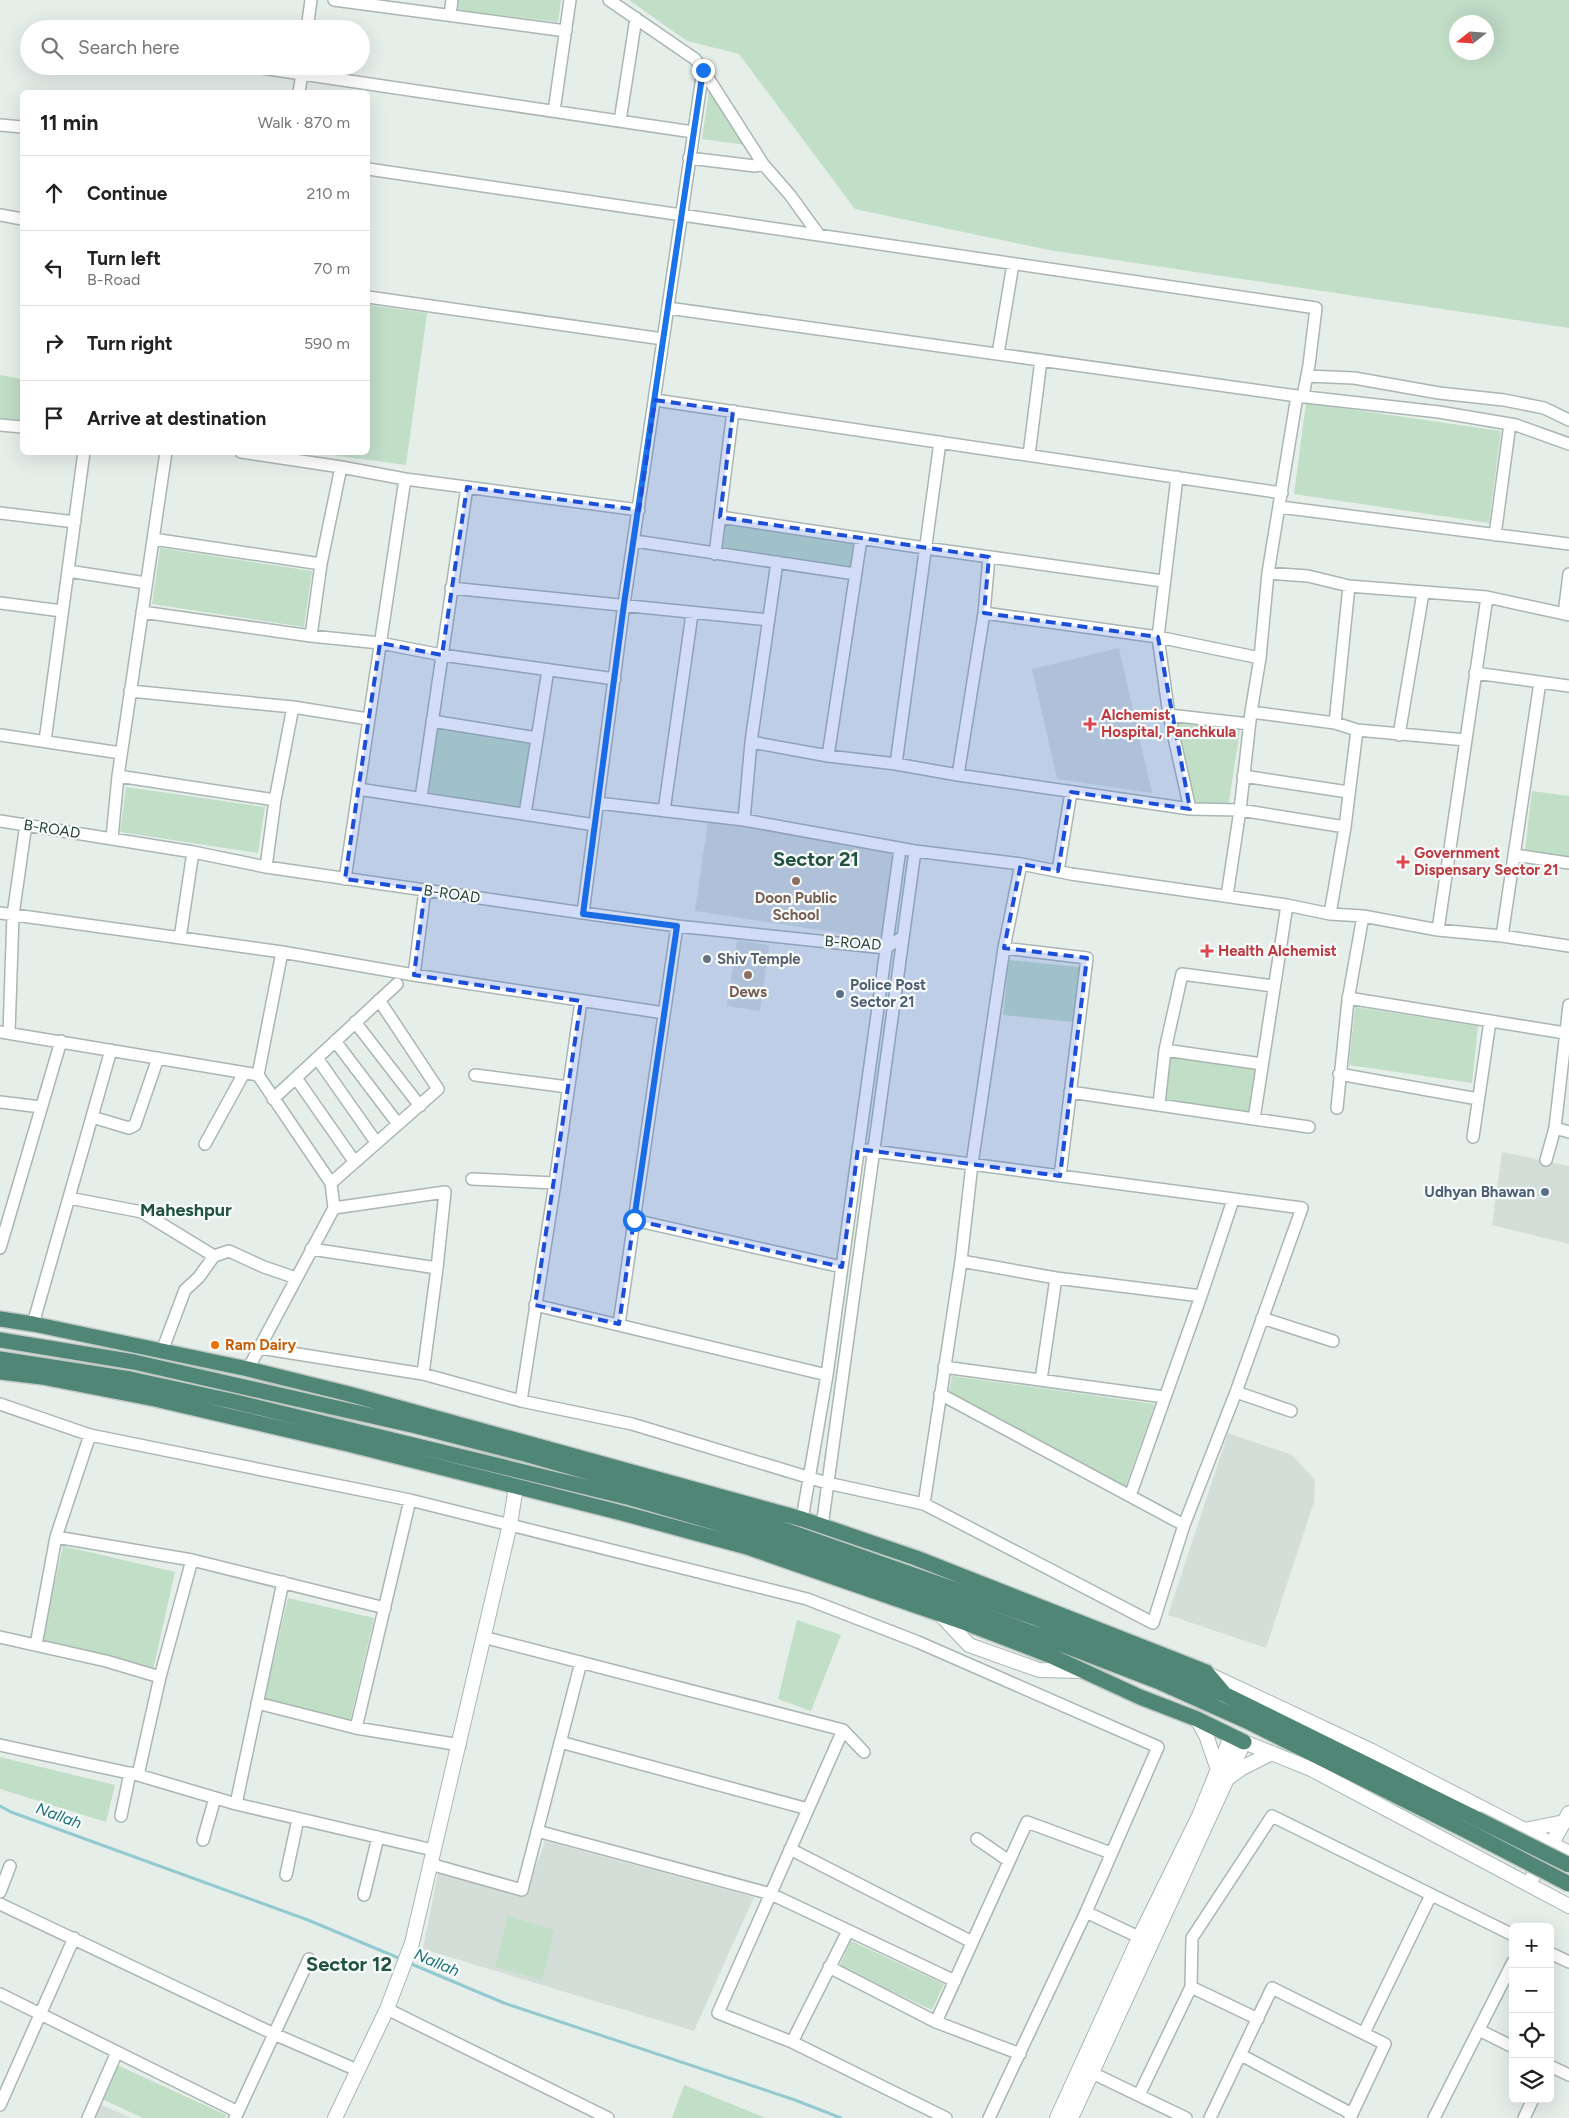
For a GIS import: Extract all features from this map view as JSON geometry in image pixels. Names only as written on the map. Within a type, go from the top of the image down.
[{"type":"highway","points":[[0,1319],[33,1324],[248,1369],[456,1430],[802,1519],[916,1558],[1206,1672],[1226,1695]]},
{"type":"highway","points":[[0,1340],[134,1362],[456,1430],[524,1454],[756,1520],[1036,1618],[1226,1695],[1427,1788],[1477,1819],[1568,1853]]},
{"type":"highway","points":[[0,1359],[140,1381],[236,1402],[631,1498],[758,1535],[946,1611],[1049,1655],[1140,1697],[1197,1719],[1238,1739]]},
{"type":"highway","points":[[0,1372],[42,1377],[155,1399],[348,1444],[622,1513],[746,1547],[1082,1653],[1157,1681],[1234,1714],[1569,1884]]},
{"type":"highway","points":[[448,1470],[452,1454]]},
{"type":"highway","points":[[1079,1669],[1082,1653]]},
{"type":"street","points":[[308,20],[311,0]]},
{"type":"street","points":[[334,0],[384,3],[450,16],[566,31]]},
{"type":"street","points":[[450,16],[452,0]]},
{"type":"street","points":[[554,111],[570,0]]},
{"type":"street","points":[[609,0],[695,59],[763,164],[790,195],[819,236]]},
{"type":"street","points":[[620,121],[636,18]]},
{"type":"street","points":[[583,914],[616,679],[624,604],[635,541],[703,70]]},
{"type":"street","points":[[299,90],[301,75]]},
{"type":"street","points":[[333,75],[693,132]]},
{"type":"street","points":[[0,125],[20,128]]},
{"type":"street","points":[[689,158],[755,166],[763,164]]},
{"type":"street","points":[[370,170],[1316,308],[1307,376],[1300,396],[1268,573],[1260,658],[1250,712],[1240,810],[1227,896]]},
{"type":"street","points":[[0,215],[20,219]]},
{"type":"street","points":[[998,354],[1013,264]]},
{"type":"street","points":[[370,297],[663,339]]},
{"type":"street","points":[[668,308],[1300,396],[1439,412],[1510,424],[1569,444]]},
{"type":"street","points":[[1029,455],[1041,360]]},
{"type":"street","points":[[1307,376],[1354,378],[1439,393],[1504,400],[1544,408],[1569,420]]},
{"type":"street","points":[[655,400],[1282,493]]},
{"type":"street","points":[[715,554],[733,411]]},
{"type":"street","points":[[1495,535],[1510,424]]},
{"type":"street","points":[[0,425],[20,427]]},
{"type":"street","points":[[896,764],[940,442]]},
{"type":"street","points":[[45,742],[84,455]]},
{"type":"street","points":[[112,838],[121,753],[166,455]]},
{"type":"street","points":[[261,455],[405,479],[639,510]]},
{"type":"street","points":[[311,636],[321,564],[341,467]]},
{"type":"street","points":[[1177,478],[1163,581],[1158,638],[1170,715],[1190,809]]},
{"type":"street","points":[[345,879],[405,479]]},
{"type":"street","points":[[421,798],[467,488]]},
{"type":"street","points":[[1280,507],[1569,544]]},
{"type":"street","points":[[0,513],[75,522]]},
{"type":"street","points":[[720,517],[861,539],[1163,581]]},
{"type":"street","points":[[153,539],[321,564]]},
{"type":"street","points":[[828,756],[861,539]]},
{"type":"street","points":[[635,541],[855,574]]},
{"type":"street","points":[[958,775],[984,613],[990,557]]},
{"type":"street","points":[[744,820],[751,742],[777,562]]},
{"type":"street","points":[[68,571],[146,582]]},
{"type":"street","points":[[1268,573],[1308,576],[1349,586],[1487,597],[1566,614],[1569,574]]},
{"type":"street","points":[[1335,723],[1349,586]]},
{"type":"street","points":[[452,588],[624,604],[692,614],[769,620]]},
{"type":"street","points":[[1399,734],[1423,593]]},
{"type":"street","points":[[1438,930],[1487,597]]},
{"type":"street","points":[[0,603],[62,611]]},
{"type":"street","points":[[142,612],[311,636],[380,643],[442,655],[616,679]]},
{"type":"street","points":[[984,613],[1158,638],[1260,658]]},
{"type":"street","points":[[664,812],[692,614]]},
{"type":"street","points":[[525,814],[548,670]]},
{"type":"street","points":[[1475,672],[1569,686]]},
{"type":"street","points":[[1502,936],[1540,682]]},
{"type":"street","points":[[130,691],[293,707],[368,719]]},
{"type":"street","points":[[266,867],[275,800],[293,707]]},
{"type":"street","points":[[1250,712],[1335,723],[1357,730],[1466,740]]},
{"type":"street","points":[[1170,715],[1249,724]]},
{"type":"street","points":[[432,721],[537,738]]},
{"type":"street","points":[[1330,914],[1357,730]]},
{"type":"street","points":[[0,735],[121,753]]},
{"type":"street","points":[[751,742],[828,756],[896,764],[1071,792],[1190,809],[1240,810],[1344,827]]},
{"type":"street","points":[[118,776],[275,800]]},
{"type":"street","points":[[1243,776],[1348,792]]},
{"type":"street","points":[[358,789],[595,824]]},
{"type":"street","points":[[1058,871],[1071,792]]},
{"type":"street","points":[[598,804],[744,820],[915,852],[1021,864],[1287,905],[1330,914],[1363,916],[1438,930],[1502,936],[1569,946]]},
{"type":"street","name":"B-ROAD","points":[[0,821],[193,852],[266,867],[677,926],[885,948],[903,936]]},
{"type":"street","points":[[26,824],[13,915],[4,1033],[258,1075]]},
{"type":"street","points":[[802,1519],[826,1378],[900,849]]},
{"type":"street","points":[[180,938],[193,852]]},
{"type":"street","points":[[822,1526],[915,852]]},
{"type":"street","points":[[1515,855],[1569,863]]},
{"type":"street","points":[[924,1504],[961,1261],[972,1164],[1004,948],[1021,864]]},
{"type":"street","points":[[414,975],[425,890]]},
{"type":"street","points":[[1254,1119],[1287,905]]},
{"type":"street","points":[[0,914],[282,952],[414,975],[664,1013]]},
{"type":"street","points":[[1338,1108],[1339,1074],[1348,998],[1363,916]]},
{"type":"street","points":[[620,1324],[677,926]]},
{"type":"street","points":[[1004,948],[1087,958],[1060,1176]]},
{"type":"street","points":[[248,1369],[334,1208],[331,1183],[258,1075],[282,952]]},
{"type":"street","points":[[1159,1104],[1166,1050],[1182,974],[1273,986]]},
{"type":"street","points":[[273,1099],[397,984]]},
{"type":"street","points":[[1348,998],[1565,1033]]},
{"type":"street","points":[[331,1183],[438,1089],[380,1000]]},
{"type":"street","points":[[521,1401],[581,1001]]},
{"type":"street","points":[[1546,1160],[1555,1128],[1569,1005]]},
{"type":"street","points":[[1473,1137],[1490,1021]]},
{"type":"street","points":[[355,1022],[420,1106]]},
{"type":"street","points":[[0,1248],[61,1041]]},
{"type":"street","points":[[335,1041],[398,1124]]},
{"type":"street","points":[[33,1324],[111,1050]]},
{"type":"street","points":[[1166,1050],[1262,1064]]},
{"type":"street","points":[[92,1117],[130,1128],[135,1125],[158,1058]]},
{"type":"street","points":[[317,1058],[376,1142]]},
{"type":"street","points":[[205,1144],[244,1073]]},
{"type":"street","points":[[1339,1074],[1478,1099]]},
{"type":"street","points":[[475,1075],[568,1087]]},
{"type":"street","points":[[296,1078],[354,1161]]},
{"type":"street","points":[[1070,1092],[1309,1127]]},
{"type":"street","points":[[0,1102],[41,1107]]},
{"type":"street","points":[[1555,1128],[1569,1132]]},
{"type":"street","points":[[260,1348],[423,1374],[521,1401],[632,1424],[809,1478],[924,1504],[1153,1624],[1184,1525],[1236,1392],[1302,1208],[858,1149]]},
{"type":"street","points":[[472,1179],[555,1183]]},
{"type":"street","points":[[334,1208],[445,1192],[423,1374]]},
{"type":"street","points":[[69,1198],[142,1212],[214,1256]]},
{"type":"street","points":[[1130,1496],[1233,1200]]},
{"type":"street","points":[[634,1220],[842,1267]]},
{"type":"street","points":[[311,1249],[437,1268]]},
{"type":"street","points":[[162,1351],[185,1290],[199,1277],[214,1256],[229,1251],[264,1267],[296,1278]]},
{"type":"street","points":[[961,1261],[1056,1278],[1201,1296]]},
{"type":"street","points":[[1041,1380],[1056,1278]]},
{"type":"street","points":[[535,1305],[620,1324],[841,1383]]},
{"type":"street","points":[[1262,1318],[1332,1341]]},
{"type":"street","points":[[944,1367],[1164,1397]]},
{"type":"street","points":[[1236,1392],[1291,1411]]},
{"type":"street","points":[[940,1394],[1184,1525]]},
{"type":"street","points":[[0,1404],[90,1435],[410,1500],[807,1599],[918,1642],[1158,1747],[1086,1912],[989,2118]]},
{"type":"street","points":[[36,1645],[56,1537],[90,1435]]},
{"type":"street","points":[[335,2118],[387,2009],[412,1943],[433,1850],[460,1745],[482,1637],[510,1524],[516,1487]]},
{"type":"street","points":[[356,1728],[410,1500]]},
{"type":"street","points":[[56,1537],[192,1560],[385,1608]]},
{"type":"street","points":[[121,1816],[192,1560]]},
{"type":"street","points":[[236,1804],[283,1582]]},
{"type":"street","points":[[0,1637],[106,1661],[160,1677]]},
{"type":"street","points":[[482,1637],[843,1730],[864,1752]]},
{"type":"street","points":[[430,1864],[522,1890],[581,1662]]},
{"type":"street","points":[[1206,1672],[1370,1750],[1427,1788],[1525,1830],[1568,1853],[1542,1892]]},
{"type":"street","points":[[257,1704],[356,1728],[460,1745]]},
{"type":"street","points":[[1197,1719],[1223,1774]]},
{"type":"street","points":[[843,1730],[718,2013],[792,2042],[946,2118]]},
{"type":"street","points":[[1057,2118],[1086,2070],[1199,1816],[1223,1774],[1238,1739],[1311,1769],[1569,1906]]},
{"type":"street","points":[[560,1742],[808,1809]]},
{"type":"street","points":[[0,1745],[134,1774],[236,1804],[433,1850]]},
{"type":"street","points":[[1223,1774],[1242,1768],[1272,1753]]},
{"type":"street","points":[[203,1840],[215,1798]]},
{"type":"street","points":[[1139,2095],[1191,1987],[1192,1938],[1272,1816],[1509,1933]]},
{"type":"street","points":[[1525,1830],[1566,1818]]},
{"type":"street","points":[[1528,1884],[1566,1818]]},
{"type":"street","points":[[286,1875],[298,1819]]},
{"type":"street","points":[[936,2022],[1027,1822],[1111,1853]]},
{"type":"street","points":[[537,1831],[771,1894],[955,1981]]},
{"type":"street","points":[[364,1895],[378,1837]]},
{"type":"street","points":[[977,1839],[1009,1861]]},
{"type":"street","points":[[790,1849],[972,1942]]},
{"type":"street","points":[[0,1892],[10,1866]]},
{"type":"street","points":[[1364,2033],[1431,1895]]},
{"type":"street","points":[[0,1904],[274,2034],[357,2070]]},
{"type":"street","points":[[1086,1912],[1145,1941]]},
{"type":"street","points":[[792,2042],[848,1931]]},
{"type":"street","points":[[0,2105],[74,1938]]},
{"type":"street","points":[[1554,1955],[1569,1962]]},
{"type":"street","points":[[0,1994],[117,2052],[237,2115],[309,1959]]},
{"type":"street","points":[[829,1967],[936,2022],[1020,2054]]},
{"type":"street","points":[[1434,2118],[1510,1968]]},
{"type":"street","points":[[1191,1987],[1258,2019]]},
{"type":"street","points":[[1210,2118],[1240,2055],[1258,2019],[1272,1988],[1385,2044],[1351,2116],[1240,2055]]},
{"type":"street","points":[[387,2009],[608,2118]]},
{"type":"street","points":[[1478,2030],[1509,2045]]},
{"type":"street","points":[[88,2118],[117,2052]]},
{"type":"street","points":[[1554,2068],[1569,2075]]},
{"type":"street","points":[[1086,2070],[1186,2118]]},
{"type":"street","points":[[1071,2118],[1086,2070]]},
{"type":"street","points":[[1524,2118],[1531,2103]]},
{"type":"highlighted area","points":[[655,400],[733,411],[720,517],[989,557],[984,613],[1158,637],[1190,809],[1071,792],[1058,871],[1021,864],[1004,948],[1087,958],[1060,1176],[858,1149],[842,1267],[634,1220],[619,1324],[535,1305],[581,1001],[414,975],[425,890],[345,879],[380,643],[442,655],[467,487],[639,510]]},
{"type":"shaded area","name":"Alchemist Hospital, Panchkula","points":[[1119,648],[1152,793],[1057,779],[1032,669]]},
{"type":"shaded area","name":"Doon Public School","points":[[708,821],[896,851],[885,934],[877,939],[695,911]]},
{"type":"shaded area","name":"Dews","points":[[737,940],[769,945],[760,1011],[727,1006]]},
{"type":"shaded area","points":[[1502,1152],[1569,1166],[1569,1244],[1492,1225]]},
{"type":"shaded area","points":[[1228,1433],[1292,1455],[1315,1480],[1314,1502],[1266,1648],[1168,1615]]},
{"type":"shaded area","points":[[545,1841],[754,1897],[694,2031],[423,1949],[438,1873],[526,1895]]},
{"type":"shaded area","points":[[100,2104],[131,2118],[94,2118]]},
{"type":"green space","points":[[457,0],[561,0],[558,22],[456,10]]},
{"type":"green space","points":[[629,0],[1569,0],[1569,328],[1049,250],[855,209],[739,54],[687,41]]},
{"type":"green space","points":[[709,90],[746,145],[702,139]]},
{"type":"green space","points":[[370,305],[427,313],[406,465],[332,455],[370,455]]},
{"type":"green space","points":[[0,375],[20,379],[20,423],[0,421]]},
{"type":"green space","points":[[1306,403],[1501,431],[1489,523],[1294,494]]},
{"type":"green space","points":[[725,523],[855,543],[851,569],[722,550]]},
{"type":"green space","points":[[160,548],[312,571],[304,627],[152,604]]},
{"type":"green space","points":[[1177,723],[1240,730],[1228,808],[1194,803]]},
{"type":"green space","points":[[437,727],[533,743],[522,809],[426,793]]},
{"type":"green space","points":[[126,787],[265,807],[258,853],[120,832]]},
{"type":"green space","points":[[1532,791],[1569,796],[1569,857],[1525,851]]},
{"type":"green space","points":[[1009,960],[1079,967],[1073,1022],[1003,1015]]},
{"type":"green space","points":[[1355,1007],[1478,1026],[1472,1083],[1349,1065]]},
{"type":"green space","points":[[1171,1056],[1257,1068],[1251,1113],[1165,1101]]},
{"type":"green space","points":[[952,1376],[1155,1404],[1125,1488],[949,1393]]},
{"type":"green space","points":[[63,1546],[175,1572],[153,1670],[41,1644]]},
{"type":"green space","points":[[288,1598],[374,1618],[350,1721],[264,1701]]},
{"type":"green space","points":[[797,1620],[841,1635],[811,1711],[778,1699]]},
{"type":"green space","points":[[0,1757],[115,1785],[106,1822],[0,1789]]},
{"type":"green space","points":[[508,1916],[554,1930],[542,1980],[495,1967]]},
{"type":"green space","points":[[851,1941],[944,1984],[932,2010],[839,1967]]},
{"type":"green space","points":[[117,2065],[226,2115],[225,2118],[143,2118],[102,2099]]},
{"type":"green space","points":[[684,2085],[766,2118],[672,2118]]},
{"type":"waterway","name":"Nallah","points":[[0,1806],[11,1812],[308,1920],[401,1959]]},
{"type":"waterway","name":"Nallah","points":[[409,1963],[504,2003],[795,2100],[841,2118]]},
{"type":"place","name":"Alchemist Hospital, Panchkula","points":[[1090,724]]},
{"type":"place","name":"Government Dispensary Sector 21","points":[[1403,862]]},
{"type":"place","name":"Doon Public School","points":[[796,881]]},
{"type":"place","name":"Health Alchemist","points":[[1207,951]]},
{"type":"place","name":"Shiv Temple","points":[[707,959]]},
{"type":"place","name":"Dews","points":[[748,975]]},
{"type":"place","name":"Police Post Sector 21","points":[[840,994]]},
{"type":"place","name":"Udhyan Bhawan","points":[[1545,1192]]},
{"type":"place","name":"Ram Dairy","points":[[215,1345]]},
{"type":"district","name":"Sector 21","points":[[816,859]]},
{"type":"district","name":"Maheshpur","points":[[186,1210]]},
{"type":"district","name":"Sector 12","points":[[349,1964]]},
{"type":"route","points":[[634,1220],[677,926],[583,914],[616,679],[624,604],[635,541],[703,70]]}]
